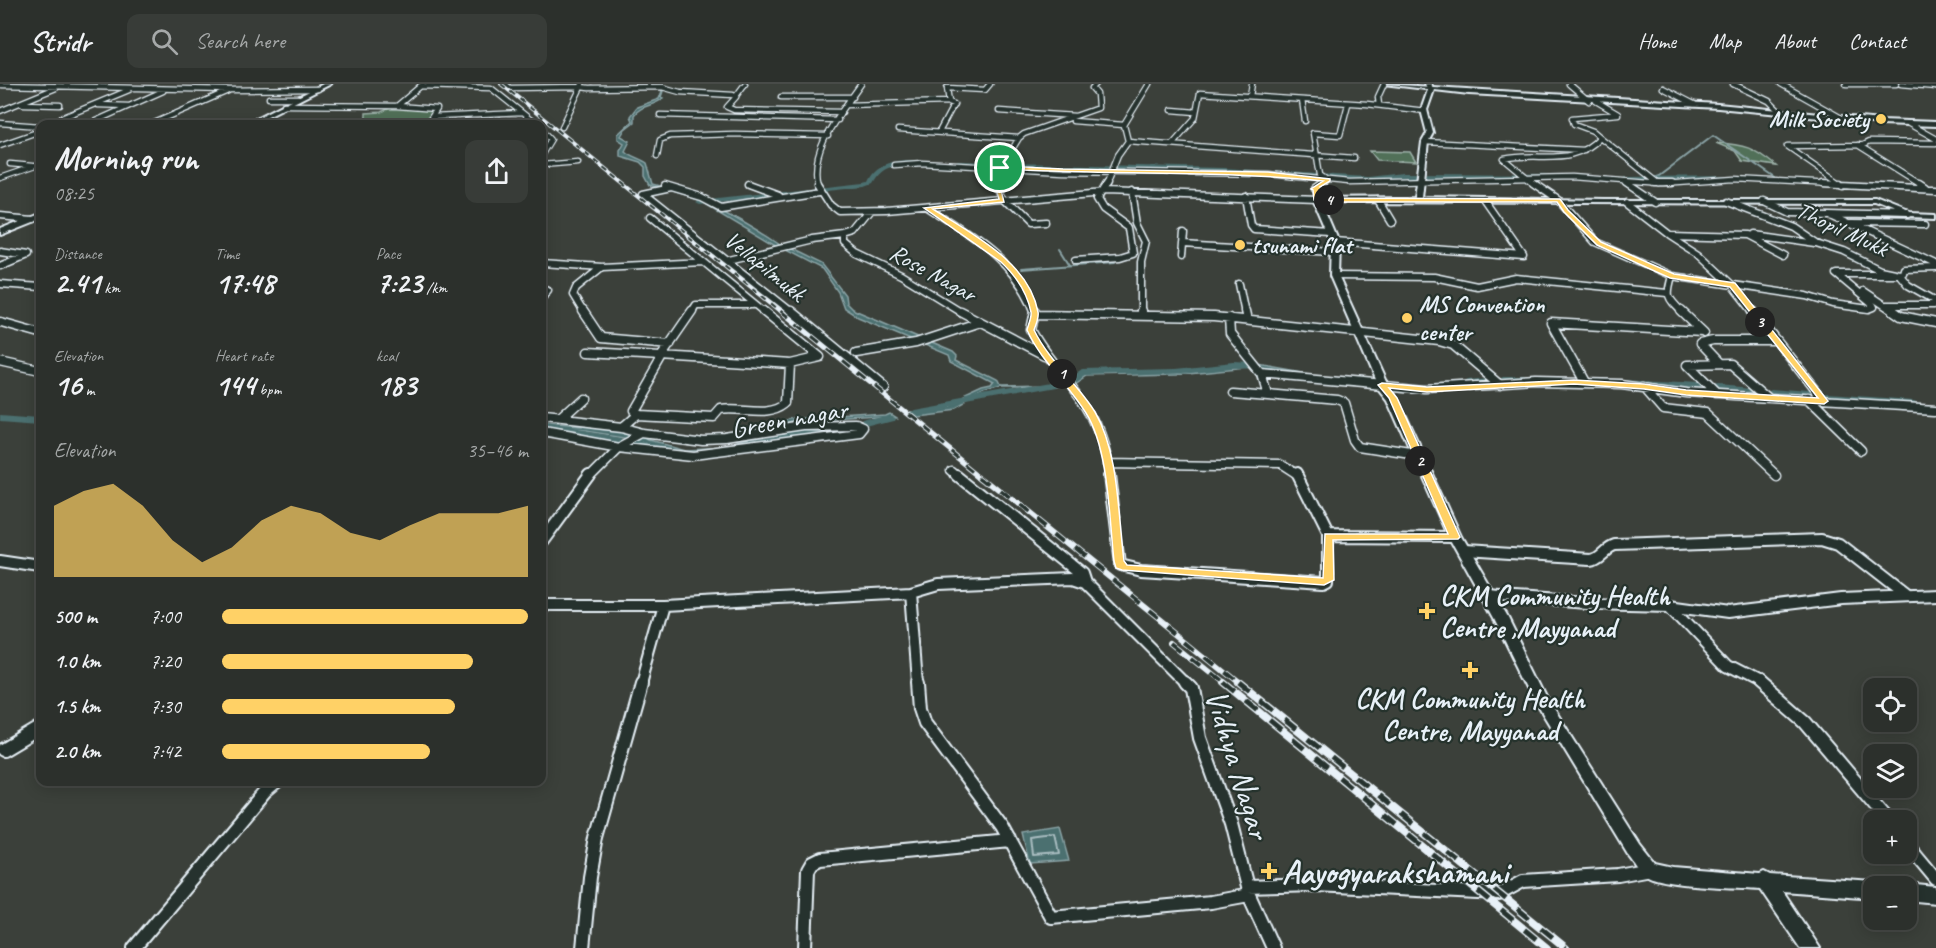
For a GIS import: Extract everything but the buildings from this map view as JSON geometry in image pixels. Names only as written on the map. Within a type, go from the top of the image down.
[{"type":"main road","points":[[256,120],[328,84]]},
{"type":"main road","points":[[1385,84],[1592,101],[1694,104],[1845,120],[1936,124]]},
{"type":"main road","points":[[0,232],[36,218]]},
{"type":"street","points":[[83,88],[93,84]]},
{"type":"street","points":[[139,89],[151,84]]},
{"type":"street","points":[[505,84],[510,88],[534,86],[662,87],[680,92],[736,96]]},
{"type":"street","points":[[745,84],[727,107],[734,110],[842,112]]},
{"type":"street","points":[[861,84],[820,147],[815,170],[819,191],[835,210],[872,212],[1105,192],[1317,200],[1875,202],[1928,225],[1846,223]]},
{"type":"street","points":[[949,102],[947,88],[985,90],[990,84]]},
{"type":"street","points":[[1046,223],[1028,224],[1002,201],[996,178],[1018,138],[1098,108],[1096,94],[1092,88],[1096,84]]},
{"type":"street","points":[[1128,141],[1124,125],[1149,84]]},
{"type":"street","points":[[1250,96],[1252,84]]},
{"type":"street","points":[[1379,105],[1378,97],[1385,84]]},
{"type":"street","points":[[1569,84],[1592,101],[1618,114],[1572,118],[1574,124],[1593,131],[1659,184]]},
{"type":"street","points":[[1733,84],[1769,101],[1780,112]]},
{"type":"street","points":[[1781,84],[1845,120]]},
{"type":"street","points":[[1846,84],[1896,84]]},
{"type":"street","points":[[1901,84],[1936,87]]},
{"type":"street","points":[[0,85],[131,89],[318,89]]},
{"type":"street","points":[[398,106],[422,85],[491,88],[530,120]]},
{"type":"street","points":[[562,128],[581,86]]},
{"type":"street","points":[[1418,199],[1425,142],[1430,133],[1425,111],[1429,86]]},
{"type":"street","points":[[0,111],[59,87]]},
{"type":"street","points":[[548,93],[553,87]]},
{"type":"street","points":[[1663,88],[1694,104]]},
{"type":"street","points":[[58,120],[131,89]]},
{"type":"street","points":[[98,120],[165,89]]},
{"type":"street","points":[[161,120],[230,90]]},
{"type":"street","points":[[1172,144],[1195,118],[1200,93],[1379,105],[1425,111]]},
{"type":"street","points":[[781,97],[853,97]]},
{"type":"street","points":[[269,98],[298,98]]},
{"type":"street","points":[[1302,100],[1305,121]]},
{"type":"street","points":[[116,101],[142,101]]},
{"type":"street","points":[[846,105],[949,102],[954,104],[939,132]]},
{"type":"street","points":[[915,113],[917,103]]},
{"type":"street","points":[[20,104],[60,105]]},
{"type":"street","points":[[1328,180],[1320,174],[1313,132],[1340,135],[1348,104]]},
{"type":"street","points":[[89,105],[132,106]]},
{"type":"street","points":[[284,105],[434,107],[437,109],[430,120]]},
{"type":"street","points":[[730,119],[734,110]]},
{"type":"street","points":[[1172,110],[1196,112]]},
{"type":"street","points":[[999,111],[1078,116]]},
{"type":"street","points":[[433,117],[522,113]]},
{"type":"street","points":[[660,115],[730,119],[838,120]]},
{"type":"street","points":[[1066,120],[1124,125]]},
{"type":"street","points":[[1909,124],[1936,141]]},
{"type":"street","points":[[0,125],[36,126]]},
{"type":"street","points":[[722,134],[725,128]]},
{"type":"street","points":[[898,130],[1018,138]]},
{"type":"street","points":[[0,145],[36,133]]},
{"type":"street","points":[[657,156],[660,140],[666,138],[722,134],[828,136]]},
{"type":"street","points":[[1600,137],[1593,147],[1571,157],[1504,159],[1523,177],[1558,200],[1596,242],[1672,276],[1807,296],[1833,304],[1873,308],[1873,305],[1836,274],[1899,274],[1903,273],[1904,269],[1936,266]]},
{"type":"street","points":[[1076,260],[1120,257],[1133,252],[1129,228],[1103,209],[1097,199],[1105,192],[1109,171],[1119,149],[1128,141],[1354,158]]},
{"type":"street","points":[[1843,185],[1787,146],[1858,146],[1874,142],[1936,141]]},
{"type":"street","points":[[1425,142],[1586,150]]},
{"type":"street","points":[[1858,146],[1933,189]]},
{"type":"street","points":[[546,165],[578,162]]},
{"type":"street","points":[[894,165],[922,163],[1000,168],[1268,174],[1360,182],[1523,177],[1659,184],[1735,179],[1933,189]]},
{"type":"street","points":[[10,164],[36,166]]},
{"type":"street","points":[[0,178],[36,167]]},
{"type":"street","points":[[1328,180],[1314,189],[1324,190],[1316,191],[1317,200],[1333,243],[1335,276],[1382,385],[1393,398],[1455,537],[1542,701],[1634,849],[1650,869]]},
{"type":"street","points":[[1624,181],[1655,202]]},
{"type":"street","points":[[748,184],[783,197]]},
{"type":"street","points":[[660,185],[702,197],[720,207],[819,191]]},
{"type":"street","name":"Vellapilmukk","points":[[671,188],[643,194],[729,260],[884,387]]},
{"type":"street","points":[[1131,192],[1137,223],[1146,241],[1141,262],[1142,314]]},
{"type":"street","points":[[1246,196],[1251,225],[1254,229],[1333,243]]},
{"type":"street","points":[[1378,200],[1390,220]]},
{"type":"street","points":[[1182,243],[1333,243],[1524,257],[1485,201]]},
{"type":"street","name":"Thopil Mukk","points":[[1726,201],[1791,226],[1816,243],[1844,252],[1880,270],[1899,274],[1908,285],[1936,303]]},
{"type":"street","points":[[1764,201],[1784,211],[1936,216]]},
{"type":"street","points":[[1627,202],[1667,233],[1698,252],[1732,285],[1824,401]]},
{"type":"street","points":[[927,208],[974,238],[1014,271],[1025,288],[1035,314],[1030,330],[1044,355],[1091,413],[1106,448],[1107,462],[1120,565],[1126,568],[1324,582],[1328,580],[1328,536],[1296,473],[1289,467],[1270,464],[1107,462]]},
{"type":"street","name":"Rose Nagar","points":[[872,212],[855,233],[845,236],[845,244],[857,254],[901,275],[980,322],[1044,355]]},
{"type":"street","points":[[1827,213],[1936,266]]},
{"type":"street","points":[[0,216],[36,218]]},
{"type":"street","points":[[588,352],[790,364],[820,357],[753,305],[650,218]]},
{"type":"street","points":[[1181,256],[1183,231]]},
{"type":"street","points":[[1667,233],[1739,234],[1816,243]]},
{"type":"street","points":[[1739,234],[1752,237],[1783,255]]},
{"type":"street","points":[[729,260],[812,240],[845,236]]},
{"type":"street","points":[[0,251],[26,255],[0,266]]},
{"type":"street","points":[[546,263],[602,267],[703,262]]},
{"type":"street","points":[[602,267],[576,288],[573,295],[598,336],[608,340],[670,344]]},
{"type":"street","points":[[1335,276],[1434,276],[1477,286],[1516,278],[1667,293]]},
{"type":"street","points":[[1672,276],[1667,293],[1671,303],[1713,341]]},
{"type":"street","points":[[0,284],[36,288]]},
{"type":"street","points":[[1239,284],[1246,320]]},
{"type":"street","points":[[1853,287],[1869,293],[1901,316],[1936,323]]},
{"type":"street","points":[[1886,305],[1936,303]]},
{"type":"street","points":[[753,305],[696,305],[662,357],[631,411],[636,414],[714,418],[721,410],[726,409],[778,409],[788,403],[792,367],[790,364]]},
{"type":"street","points":[[1035,314],[1142,314],[1229,318],[1447,342],[1500,385]]},
{"type":"street","points":[[1229,318],[1230,334],[1258,369],[1268,394]]},
{"type":"street","points":[[1,322],[36,332]]},
{"type":"street","points":[[856,353],[916,343],[980,322]]},
{"type":"street","points":[[1584,382],[1551,323],[1702,332]]},
{"type":"street","points":[[1718,363],[1700,346],[1713,341],[1776,341]]},
{"type":"street","points":[[0,362],[36,369]]},
{"type":"street","points":[[1717,395],[1687,365],[1718,363],[1736,367],[1769,398]]},
{"type":"street","points":[[1258,369],[1427,389],[1584,382],[1644,386],[1717,395],[1883,407],[1936,408]]},
{"type":"street","points":[[1644,386],[1663,408],[1707,413],[1774,475]]},
{"type":"street","points":[[1230,391],[1337,400],[1344,403],[1355,440],[1360,447],[1418,456]]},
{"type":"street","points":[[557,420],[580,398]]},
{"type":"street","points":[[1809,400],[1861,451]]},
{"type":"street","points":[[621,427],[636,414]]},
{"type":"street","points":[[546,419],[621,427],[644,433]]},
{"type":"street","name":"Green nagar","points":[[546,434],[619,447],[693,455],[859,434],[863,429],[856,426],[806,427],[727,439],[700,440],[644,433]]},
{"type":"street","points":[[546,535],[567,503],[619,447],[644,433]]},
{"type":"street","name":"Vidhya Nagar","points":[[954,470],[1082,573],[1085,582],[1191,688],[1200,738],[1230,824],[1248,891],[1273,948]]},
{"type":"street","points":[[1328,536],[1455,537]]},
{"type":"street","points":[[1462,551],[1591,559],[1599,558],[1608,547],[1614,544],[1822,538],[1838,543],[1906,596]]},
{"type":"street","points":[[0,561],[36,566]]},
{"type":"street","points":[[546,604],[663,604],[911,592],[938,584],[1073,578],[1085,582]]},
{"type":"street","points":[[911,592],[920,708],[925,723],[1010,841],[1051,917],[1211,902],[1248,891],[1315,885],[1499,894],[1523,881],[1618,875],[1650,869],[1673,875],[1863,889]]},
{"type":"street","points":[[1487,596],[1587,603],[1670,605],[1728,613],[1841,598],[1936,595]]},
{"type":"street","points":[[583,948],[590,877],[597,838],[663,604]]},
{"type":"street","points":[[1670,605],[1728,666],[1756,679],[1805,722],[1880,810]]},
{"type":"street","points":[[1,751],[36,730]]},
{"type":"street","points":[[134,948],[272,786]]},
{"type":"street","points":[[805,948],[808,870],[812,863],[820,859],[1010,841]]},
{"type":"street","points":[[1917,856],[1936,879]]},
{"type":"street","points":[[1764,880],[1811,948]]},
{"type":"street","points":[[1917,893],[1936,895]]},
{"type":"green space","points":[[393,107],[430,108],[434,112],[428,120],[362,120],[366,117],[366,113],[381,112]]},
{"type":"green space","points":[[1716,143],[1735,144],[1749,148],[1776,166],[1742,161],[1735,151]]},
{"type":"green space","points":[[1370,151],[1410,152],[1416,162],[1377,160]]},
{"type":"water","points":[[659,88],[664,88],[661,97],[663,98],[637,111],[634,115],[634,122],[625,129],[621,136],[630,141],[625,151],[647,163],[653,184],[705,201],[753,226],[783,246],[777,246],[702,201],[650,185],[645,176],[645,167],[640,162],[620,156],[624,143],[618,139],[618,134],[632,121],[630,116],[637,107],[659,99],[662,91]]},
{"type":"water","points":[[786,247],[821,264],[845,295],[846,303],[852,309],[953,352],[957,356],[956,360],[998,381],[1001,387],[1046,386],[1064,381],[1067,384],[1046,388],[1001,388],[984,393],[954,410],[913,415],[906,410],[946,407],[992,388],[995,384],[951,361],[949,355],[858,317],[844,308],[838,292],[822,269],[783,249]]},
{"type":"water","points":[[1224,365],[1259,365],[1327,377],[1248,367],[1178,374],[1087,376],[1075,384],[1072,380],[1082,374],[1179,372]]},
{"type":"water","points":[[889,412],[895,416],[798,422],[759,436],[754,443],[745,447],[722,451],[674,452],[635,439],[643,435],[651,440],[684,449],[728,447],[748,441],[754,434],[793,420]]},
{"type":"water","points":[[546,425],[578,428],[583,425],[640,433],[630,438],[584,431],[546,429]]},
{"type":"water","points":[[1060,829],[1069,861],[1030,864],[1023,835]]},
{"type":"waterway","points":[[1647,180],[1659,176],[1713,135],[1778,180]]},
{"type":"waterway","points":[[700,202],[865,184],[871,182],[874,175],[885,166],[922,162]]},
{"type":"waterway","points":[[958,163],[997,164]]},
{"type":"waterway","points":[[1008,165],[1224,170],[1367,179],[1403,175],[1567,176]]},
{"type":"waterway","points":[[1626,179],[1741,178]]},
{"type":"waterway","points":[[1060,249],[1070,265]]},
{"type":"waterway","points":[[1021,269],[1115,262]]},
{"type":"waterway","points":[[1074,379],[1082,373],[1176,371],[1234,365],[1252,366]]},
{"type":"waterway","points":[[1503,380],[1526,380]]},
{"type":"waterway","points":[[1466,383],[1488,381]]},
{"type":"waterway","points":[[1622,382],[1700,386]]},
{"type":"waterway","points":[[911,411],[1049,386]]},
{"type":"waterway","points":[[1718,388],[1753,391]]},
{"type":"waterway","points":[[1771,392],[1810,395]]},
{"type":"waterway","points":[[1828,397],[1914,403]]},
{"type":"waterway","points":[[0,415],[36,418]]},
{"type":"waterway","points":[[866,423],[889,417]]},
{"type":"waterway","points":[[546,429],[620,440]]},
{"type":"waterway","points":[[752,444],[838,429]]},
{"type":"waterway","points":[[632,443],[675,450]]},
{"type":"railway","points":[[501,84],[545,120]]},
{"type":"railway","points":[[546,121],[783,313]]},
{"type":"railway","points":[[781,311],[984,476]]},
{"type":"railway","points":[[982,474],[1240,683]]},
{"type":"railway","points":[[1174,642],[1225,683]]},
{"type":"railway","points":[[1223,682],[1547,948]]},
{"type":"railway","points":[[1238,682],[1566,948]]},
{"type":"place","name":"Milk Society","points":[[1881,119]]},
{"type":"place","name":"tsunami flat","points":[[1240,245]]},
{"type":"place","name":"MS Convention center","points":[[1407,318]]},
{"type":"place","name":"CKM Community Health Centre ,Mayyanad","points":[[1427,611]]},
{"type":"place","name":"CKM Community Health Centre, Mayyanad","points":[[1470,670]]},
{"type":"place","name":"Aayogyarakshamani","points":[[1269,871]]},
{"type":"route","points":[[1000,168],[1063,171],[1206,171],[1328,180],[1314,189],[1324,190],[1316,191],[1317,200],[1558,200],[1599,244],[1672,276],[1732,285],[1824,401],[1686,393],[1644,386],[1574,382],[1536,382],[1427,389],[1382,385],[1393,398],[1455,537],[1328,536],[1328,580],[1324,582],[1126,568],[1120,565],[1119,561],[1106,448],[1091,413],[1037,344],[1030,330],[1035,314],[1025,288],[1004,261],[974,238],[927,208],[1002,201],[996,178],[1000,168]]}]
